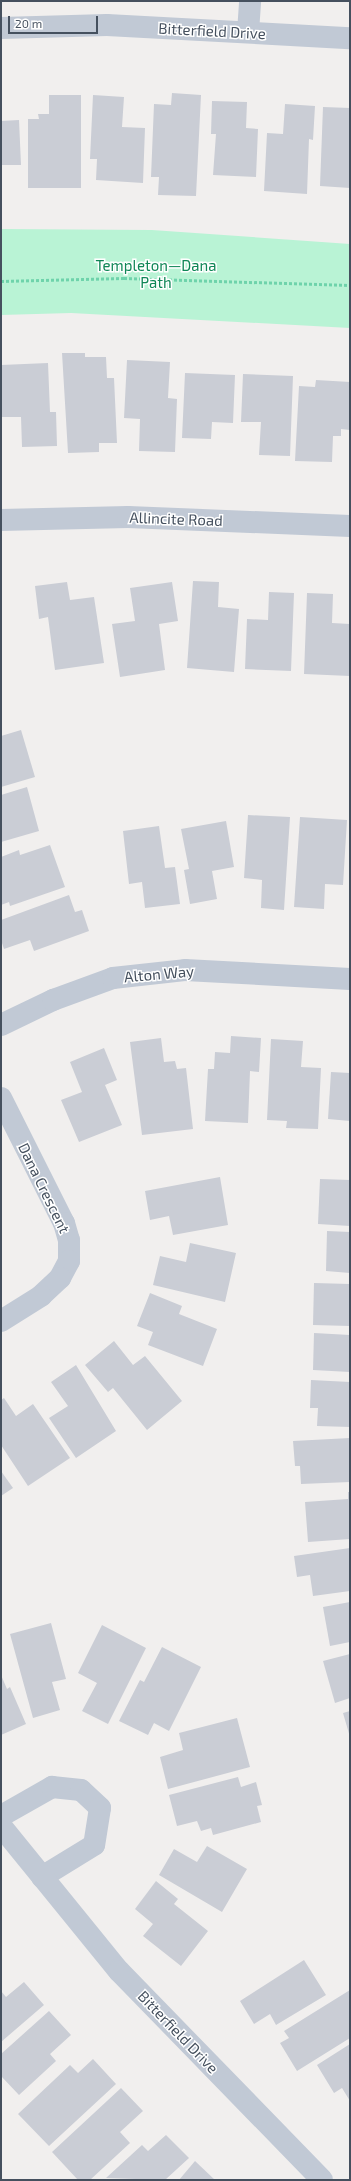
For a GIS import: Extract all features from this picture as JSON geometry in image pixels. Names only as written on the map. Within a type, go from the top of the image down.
[{"type":"street","points":[[248,32],[250,1]]},
{"type":"street","name":"Bitterfield Drive","points":[[1,28],[107,25],[350,38]]},
{"type":"street","name":"Allincite Road","points":[[1,520],[128,517],[350,526]]},
{"type":"street","name":"Alton Way","points":[[1,1025],[53,1000],[113,978],[185,970],[350,980]]},
{"type":"street","name":"Dana Crescent","points":[[1,1098],[64,1223],[69,1240],[69,1261],[60,1278],[41,1296],[1,1321]]},
{"type":"street","points":[[1,1816],[52,1787],[81,1790],[100,1808],[94,1845],[42,1877]]},
{"type":"street","name":"Bitterfield Drive","points":[[1,1826],[119,1971],[322,2180]]},
{"type":"path","points":[[1,281],[124,278],[350,285]]},
{"type":"green space","name":"Templeton—Dana Path","points":[[1,229],[152,230],[350,244],[350,328],[71,313],[1,315]]},
{"type":"building","points":[[172,93],[201,95],[196,196],[158,195],[159,177],[151,177],[154,104],[171,105]]},
{"type":"building","points":[[49,95],[81,95],[81,188],[28,188],[28,119],[39,119],[38,114],[49,114]]},
{"type":"building","points":[[93,95],[124,97],[122,127],[145,128],[143,183],[96,180],[97,159],[90,159]]},
{"type":"building","points":[[212,101],[247,102],[246,128],[258,129],[256,177],[213,175],[216,134],[211,134]]},
{"type":"building","points":[[285,104],[315,106],[313,140],[309,139],[307,194],[264,191],[267,133],[283,134]]},
{"type":"building","points":[[323,107],[350,108],[350,188],[320,186]]},
{"type":"building","points":[[19,120],[21,165],[1,165],[1,121]]},
{"type":"building","points":[[62,353],[85,353],[85,357],[106,357],[107,378],[114,378],[117,443],[99,443],[99,452],[68,453]]},
{"type":"building","points":[[127,360],[170,362],[168,398],[177,399],[175,452],[139,451],[140,419],[124,418]]},
{"type":"building","points":[[48,363],[50,412],[56,412],[57,446],[22,447],[21,417],[2,417],[1,365]]},
{"type":"building","points":[[185,373],[235,375],[233,423],[212,422],[211,439],[182,438]]},
{"type":"building","points":[[243,374],[293,376],[290,456],[259,455],[261,422],[241,422]]},
{"type":"building","points":[[316,380],[350,382],[350,430],[341,429],[341,436],[333,436],[332,462],[295,461],[299,386],[315,387]]},
{"type":"building","points":[[193,581],[219,582],[218,607],[239,609],[234,672],[187,668]]},
{"type":"building","points":[[67,582],[70,600],[94,597],[104,663],[55,670],[48,617],[39,619],[35,586]]},
{"type":"building","points":[[172,582],[178,621],[159,624],[165,670],[120,677],[112,624],[135,621],[130,588]]},
{"type":"building","points":[[269,592],[294,593],[291,671],[245,669],[247,619],[268,620]]},
{"type":"building","points":[[307,593],[333,594],[332,623],[350,624],[350,676],[304,674]]},
{"type":"building","points":[[21,730],[35,777],[1,787],[1,736]]},
{"type":"building","points":[[27,787],[39,831],[1,842],[1,795]]},
{"type":"building","points":[[248,815],[290,817],[284,910],[261,908],[262,880],[244,878]]},
{"type":"building","points":[[300,817],[347,820],[343,885],[325,884],[324,909],[294,907]]},
{"type":"building","points":[[226,821],[234,867],[212,871],[217,899],[190,904],[184,870],[189,869],[181,829]]},
{"type":"building","points":[[159,826],[165,868],[175,867],[180,904],[145,908],[142,882],[129,884],[123,831]]},
{"type":"building","points":[[50,845],[65,887],[10,906],[9,902],[1,905],[1,857],[19,850],[20,855]]},
{"type":"building","points":[[69,895],[75,912],[82,910],[89,931],[34,951],[30,940],[4,949],[1,940],[1,920]]},
{"type":"building","points":[[231,1036],[261,1038],[259,1072],[250,1071],[248,1123],[205,1121],[208,1069],[214,1069],[215,1052],[230,1053]]},
{"type":"building","points":[[161,1038],[164,1062],[175,1061],[177,1069],[186,1068],[193,1129],[142,1135],[130,1042]]},
{"type":"building","points":[[271,1039],[303,1041],[301,1067],[321,1068],[318,1129],[286,1128],[287,1121],[267,1120]]},
{"type":"building","points":[[104,1048],[117,1080],[105,1085],[122,1125],[79,1142],[61,1100],[82,1092],[70,1062]]},
{"type":"building","points":[[331,1072],[350,1073],[350,1121],[328,1119]]},
{"type":"building","points":[[220,1177],[228,1225],[173,1235],[169,1216],[150,1220],[145,1191]]},
{"type":"building","points":[[320,1179],[350,1180],[350,1226],[318,1224]]},
{"type":"building","points":[[327,1231],[350,1232],[350,1273],[326,1271]]},
{"type":"building","points":[[190,1243],[236,1253],[225,1302],[153,1285],[160,1256],[186,1262]]},
{"type":"building","points":[[314,1283],[350,1284],[350,1326],[313,1325]]},
{"type":"building","points":[[150,1293],[182,1306],[179,1314],[217,1329],[203,1366],[148,1345],[153,1332],[137,1326]]},
{"type":"building","points":[[314,1333],[350,1335],[350,1372],[313,1370]]},
{"type":"building","points":[[114,1341],[133,1365],[145,1356],[182,1401],[147,1430],[113,1388],[108,1392],[85,1365]]},
{"type":"building","points":[[76,1365],[116,1431],[76,1458],[49,1418],[68,1406],[51,1382]]},
{"type":"building","points":[[311,1380],[350,1382],[350,1427],[317,1426],[318,1408],[310,1408]]},
{"type":"building","points":[[4,1398],[16,1416],[33,1404],[70,1458],[28,1486],[1,1445],[1,1400]]},
{"type":"building","points":[[350,1438],[350,1482],[301,1484],[300,1466],[295,1466],[293,1441]]},
{"type":"building","points":[[1,1471],[13,1488],[1,1496]]},
{"type":"building","points":[[348,1492],[350,1492],[350,1539],[308,1542],[305,1502],[348,1499]]},
{"type":"building","points":[[350,1548],[350,1591],[313,1596],[310,1575],[297,1577],[294,1556]]},
{"type":"building","points":[[350,1602],[350,1642],[330,1646],[323,1607]]},
{"type":"building","points":[[51,1623],[66,1679],[52,1682],[60,1710],[33,1718],[10,1634]]},
{"type":"building","points":[[102,1625],[146,1648],[108,1724],[82,1711],[97,1683],[78,1673]]},
{"type":"building","points":[[162,1647],[201,1667],[169,1731],[154,1723],[148,1735],[119,1721],[140,1680],[144,1682]]},
{"type":"building","points":[[350,1654],[350,1698],[335,1703],[323,1661]]},
{"type":"building","points":[[1,1675],[7,1689],[10,1687],[26,1724],[1,1735]]},
{"type":"building","points":[[350,1711],[350,1737],[343,1713]]},
{"type":"building","points":[[237,1718],[250,1767],[168,1789],[160,1757],[183,1750],[179,1733]]},
{"type":"building","points":[[238,1777],[241,1787],[256,1782],[262,1805],[257,1806],[261,1822],[213,1835],[211,1828],[201,1831],[197,1821],[177,1826],[169,1795]]},
{"type":"building","points":[[207,1846],[247,1869],[222,1912],[159,1875],[174,1849],[197,1862]]},
{"type":"building","points":[[156,1881],[178,1899],[174,1904],[208,1931],[181,1966],[143,1936],[153,1924],[135,1909]]},
{"type":"building","points":[[304,1960],[326,1995],[276,2025],[270,2014],[254,2024],[240,2001]]},
{"type":"building","points":[[24,1982],[44,2005],[1,2042],[1,1991],[6,1997]]},
{"type":"building","points":[[350,1990],[350,2038],[297,2071],[280,2043],[289,2038],[284,2031]]},
{"type":"building","points":[[49,2011],[71,2035],[50,2054],[56,2061],[19,2095],[1,2076],[1,2054]]},
{"type":"building","points":[[350,2044],[350,2101],[342,2088],[334,2093],[317,2065]]},
{"type":"building","points":[[93,2059],[116,2084],[49,2146],[18,2114],[70,2065],[78,2073]]},
{"type":"building","points":[[121,2088],[143,2111],[120,2132],[130,2143],[90,2180],[78,2180],[52,2152]]},
{"type":"building","points":[[166,2135],[189,2158],[165,2180],[106,2178],[142,2145],[148,2151]]},
{"type":"building","points":[[195,2161],[215,2180],[179,2180]]}]
